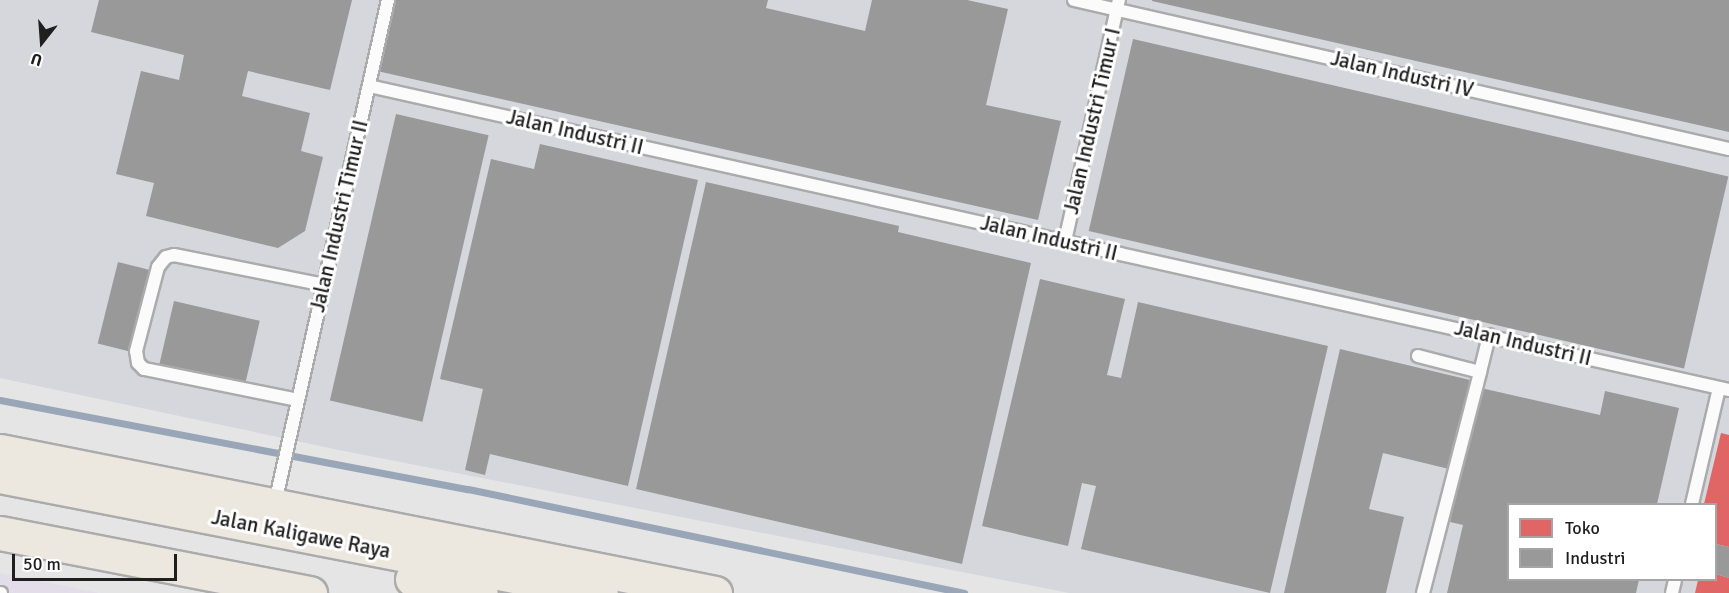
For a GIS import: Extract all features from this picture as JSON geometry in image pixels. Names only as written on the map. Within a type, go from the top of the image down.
[{"type":"highway","points":[[0,451],[277,495],[715,593]]},
{"type":"highway","name":"Jalan Kaligawe Raya","points":[[0,476],[481,593]]},
{"type":"highway","name":"Jalan Kaligawe Raya","points":[[0,499],[416,577],[602,593]]},
{"type":"highway","points":[[0,533],[310,593]]},
{"type":"lane","name":"Jalan Industri Timur II","points":[[277,495],[388,0]]},
{"type":"lane","name":"Jalan Industri IV","points":[[1074,0],[1118,5],[1729,149]]},
{"type":"lane","name":"Jalan Industri Timur I","points":[[1065,241],[1118,5]]},
{"type":"lane","name":"Jalan Industri II","points":[[369,86],[1724,389]]},
{"type":"lane","points":[[298,400],[144,369],[138,363],[136,351],[158,267],[166,257],[174,255],[324,285]]},
{"type":"lane","points":[[1423,593],[1489,335]]},
{"type":"lane","points":[[1418,356],[1480,372]]},
{"type":"lane","points":[[1692,503],[1724,389]]},
{"type":"shaded area","points":[[0,0],[1729,0],[1729,593],[1069,593],[339,450],[0,378]]},
{"type":"shaded area","points":[[0,573],[99,593],[0,593]]},
{"type":"building: Toko","points":[[1721,433],[1729,435],[1729,547],[1717,544],[1717,503],[1704,503]]},
{"type":"building: Toko","points":[[1717,574],[1729,578],[1729,593],[1695,593],[1698,581],[1717,581]]},
{"type":"building: Industri","points":[[99,0],[352,0],[330,90],[248,71],[242,96],[310,113],[301,151],[323,157],[305,231],[278,248],[146,216],[154,183],[116,174],[141,71],[179,80],[184,55],[91,32]]},
{"type":"building: Industri","points":[[393,0],[768,0],[766,8],[865,31],[872,0],[967,0],[1008,9],[986,105],[1061,121],[1038,220],[377,71]]},
{"type":"building: Industri","points":[[1729,0],[1729,132],[1152,1]]},
{"type":"building: Industri","points":[[1133,39],[1728,176],[1684,368],[1089,231]]},
{"type":"building: Industri","points":[[396,114],[489,135],[422,422],[330,400]]},
{"type":"building: Industri","points":[[540,144],[698,180],[628,486],[490,454],[485,475],[465,470],[483,389],[440,379],[491,159],[534,169]]},
{"type":"building: Industri","points":[[706,182],[899,226],[898,232],[1031,263],[962,564],[636,489]]},
{"type":"building: Industri","points":[[118,262],[151,270],[131,352],[98,344]]},
{"type":"building: Industri","points":[[1040,279],[1125,299],[1107,375],[1121,378],[1138,302],[1328,346],[1270,593],[1081,549],[1096,486],[1082,483],[1068,546],[982,526]]},
{"type":"building: Industri","points":[[174,301],[260,321],[245,384],[159,364]]},
{"type":"building: Industri","points":[[1340,349],[1470,380],[1449,469],[1383,453],[1369,509],[1404,517],[1386,593],[1284,593]]},
{"type":"building: Industri","points":[[1481,388],[1600,415],[1605,391],[1679,408],[1657,503],[1507,503],[1507,581],[1639,581],[1636,593],[1447,593],[1463,525],[1450,522]]},
{"type":"building: Industri","points":[[1717,544],[1729,547],[1729,578],[1717,574]]},
{"type":"waterway","points":[[0,400],[468,489],[964,593]]}]
